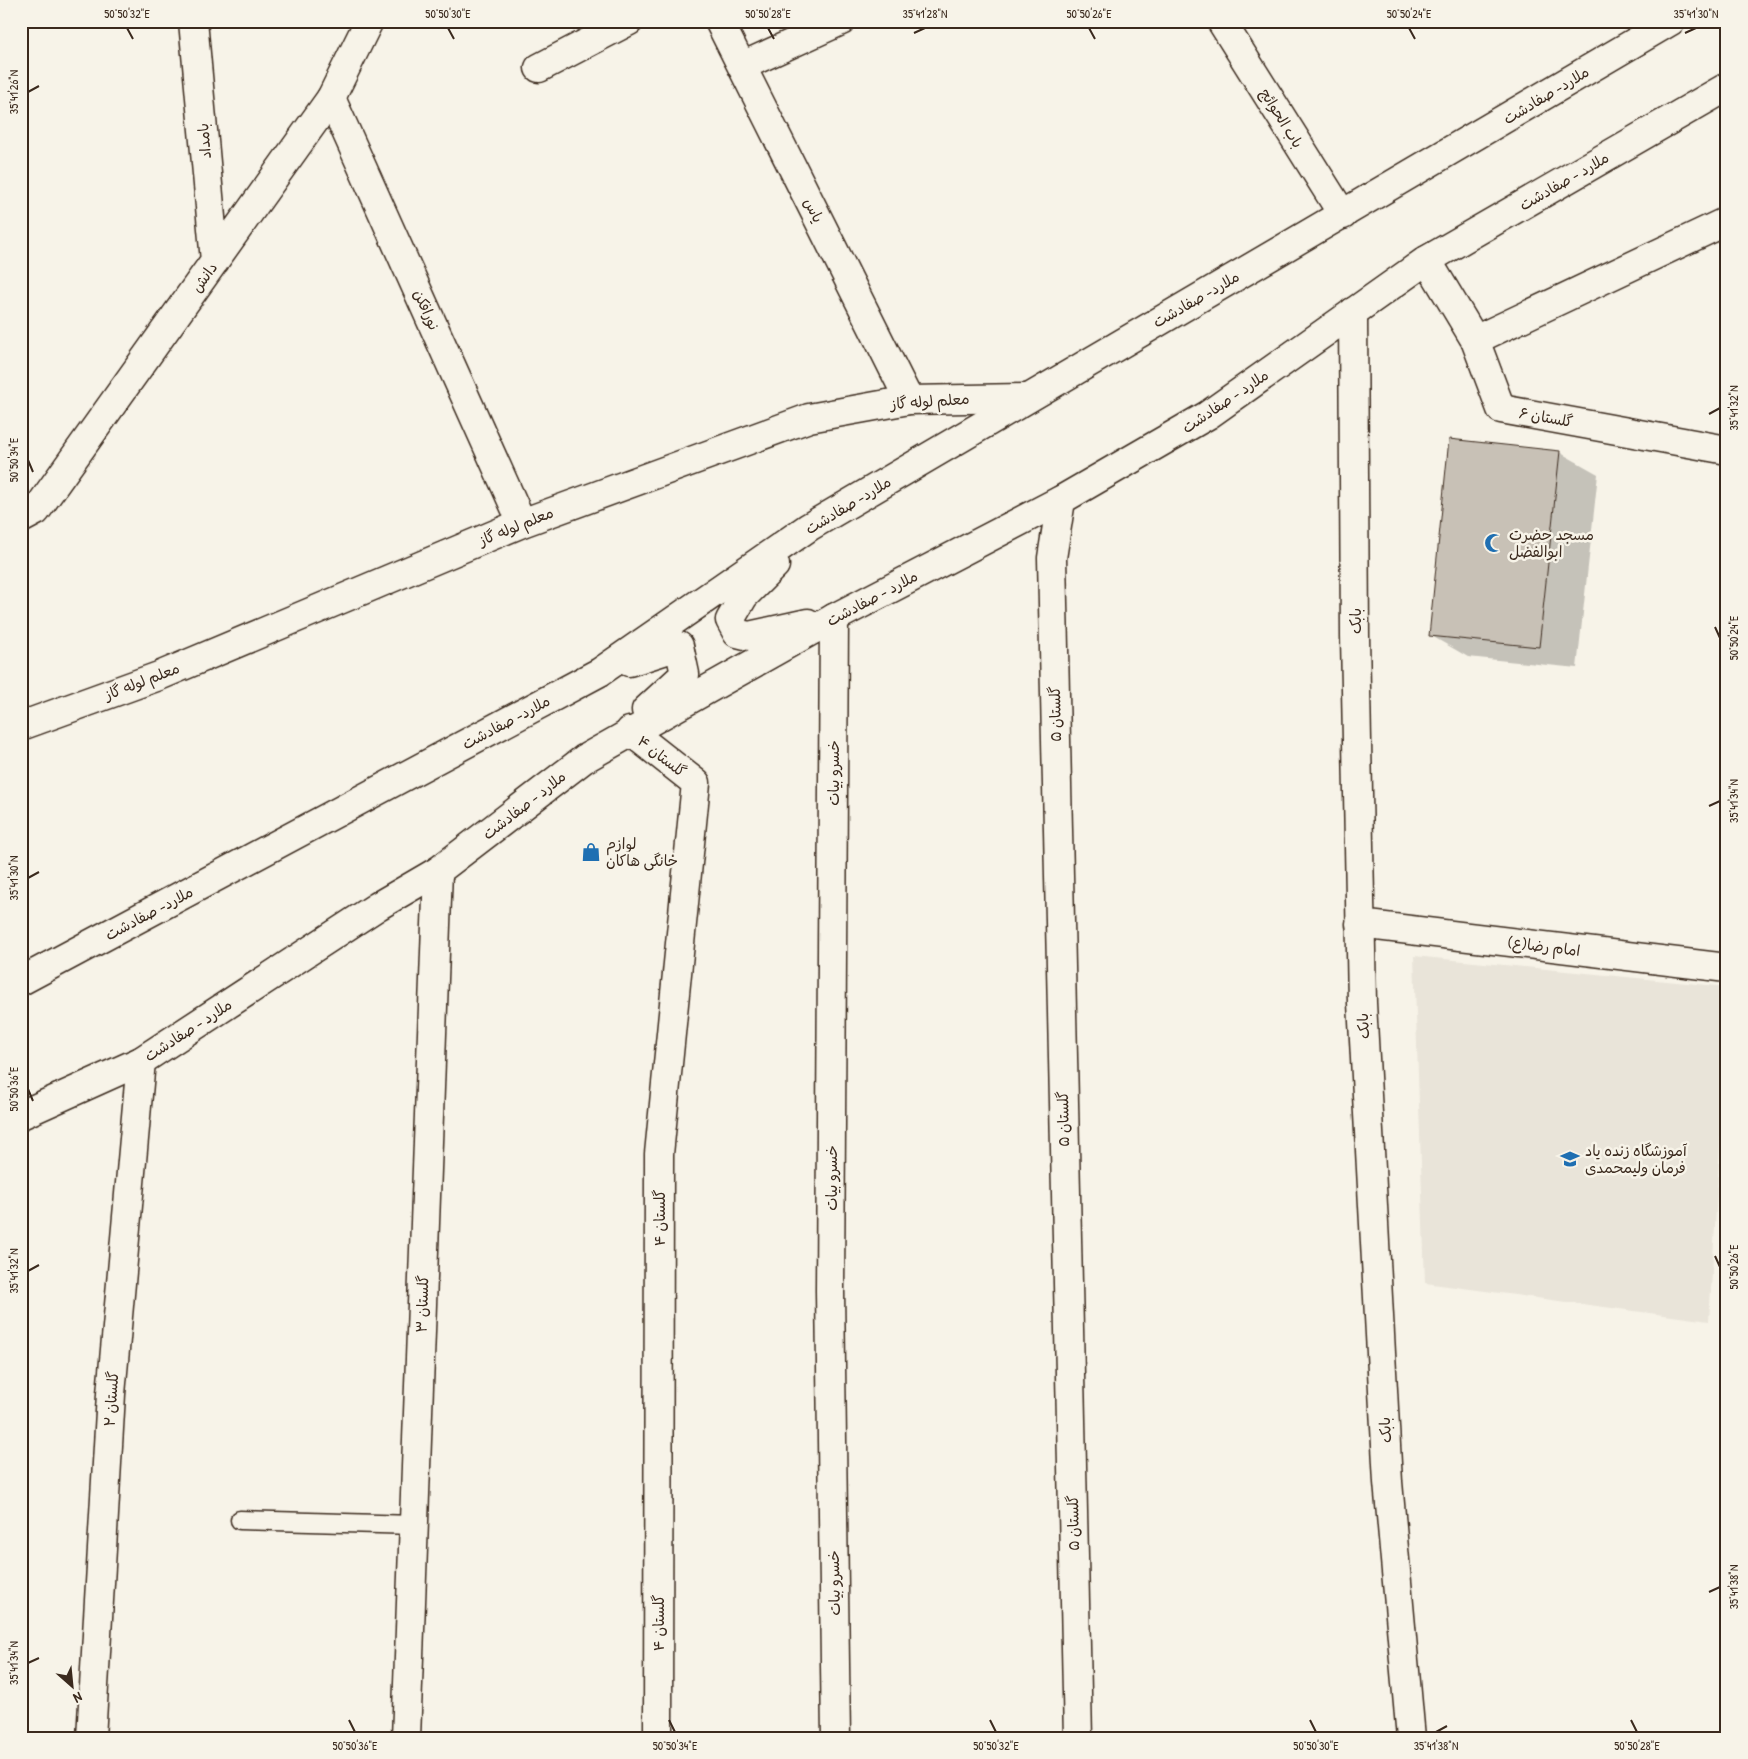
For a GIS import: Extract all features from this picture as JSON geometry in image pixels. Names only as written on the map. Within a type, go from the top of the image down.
[{"type":"main road","name":"بامداد","points":[[193,21],[215,261]]},
{"type":"main road","name":"دانش","points":[[21,519],[36,512],[331,98],[369,21]]},
{"type":"main road","points":[[539,68],[629,21]]},
{"type":"main road","name":"یاس","points":[[720,21],[909,400]]},
{"type":"main road","points":[[742,66],[840,21]]},
{"type":"main road","name":"باب الحوائج","points":[[1221,21],[1343,215]]},
{"type":"main road","name":"ملارد- صفادشت","points":[[21,981],[600,672],[809,527],[1671,21]]},
{"type":"main road","name":"ملارد - صفادشت","points":[[21,1115],[141,1061],[370,912],[438,871],[584,759],[630,731],[834,618],[1061,500],[1208,416],[1427,260],[1727,87]]},
{"type":"main road","name":"نورافکن","points":[[331,98],[522,523]]},
{"type":"main road","points":[[1475,340],[1727,221]]},
{"type":"main road","name":"گلستان ۶","points":[[1427,260],[1475,340],[1501,409],[1727,450]]},
{"type":"main road","name":"بابک","points":[[1353,312],[1355,636],[1362,1003],[1388,1482],[1411,1738]]},
{"type":"main road","name":"معلم لوله گاز","points":[[21,726],[158,676],[522,523],[809,418],[909,400],[1028,398]]},
{"type":"main road","name":"گلستان ۵","points":[[1061,500],[1052,568],[1078,1738]]},
{"type":"main road","points":[[809,527],[760,582],[744,596],[730,620],[737,633],[749,636],[834,618]]},
{"type":"main road","name":"خسرو بیات","points":[[834,618],[830,1291],[836,1738]]},
{"type":"main road","points":[[584,759],[653,704],[686,674],[678,646],[600,672]]},
{"type":"main road","name":"گلستان ۴","points":[[630,731],[696,783],[659,1154],[658,1738]]},
{"type":"main road","name":"گلستان ۳","points":[[406,1738],[438,871]]},
{"type":"main road","name":"امام رضا(ع)","points":[[1360,924],[1727,968]]},
{"type":"main road","name":"گلستان ۲","points":[[91,1738],[111,1394],[141,1061]]},
{"type":"lane","points":[[240,1520],[414,1525]]},
{"type":"shaded area","name":"آموزشگاه زنده یاد فرمان ولیمحمدی","points":[[1414,956],[1727,987],[1727,1036],[1709,1321],[1425,1283]]},
{"type":"building","name":"مسجد حضرت ابوالفضل","points":[[1449,439],[1560,451],[1539,647],[1429,636]]},
{"type":"place","name":"مسجد حضرت ابوالفضل","points":[[1494,543]]},
{"type":"place","name":"لوازم خانگی هاکان","points":[[591,852]]},
{"type":"place","name":"آموزشگاه زنده یاد فرمان ولیمحمدی","points":[[1570,1159]]}]
